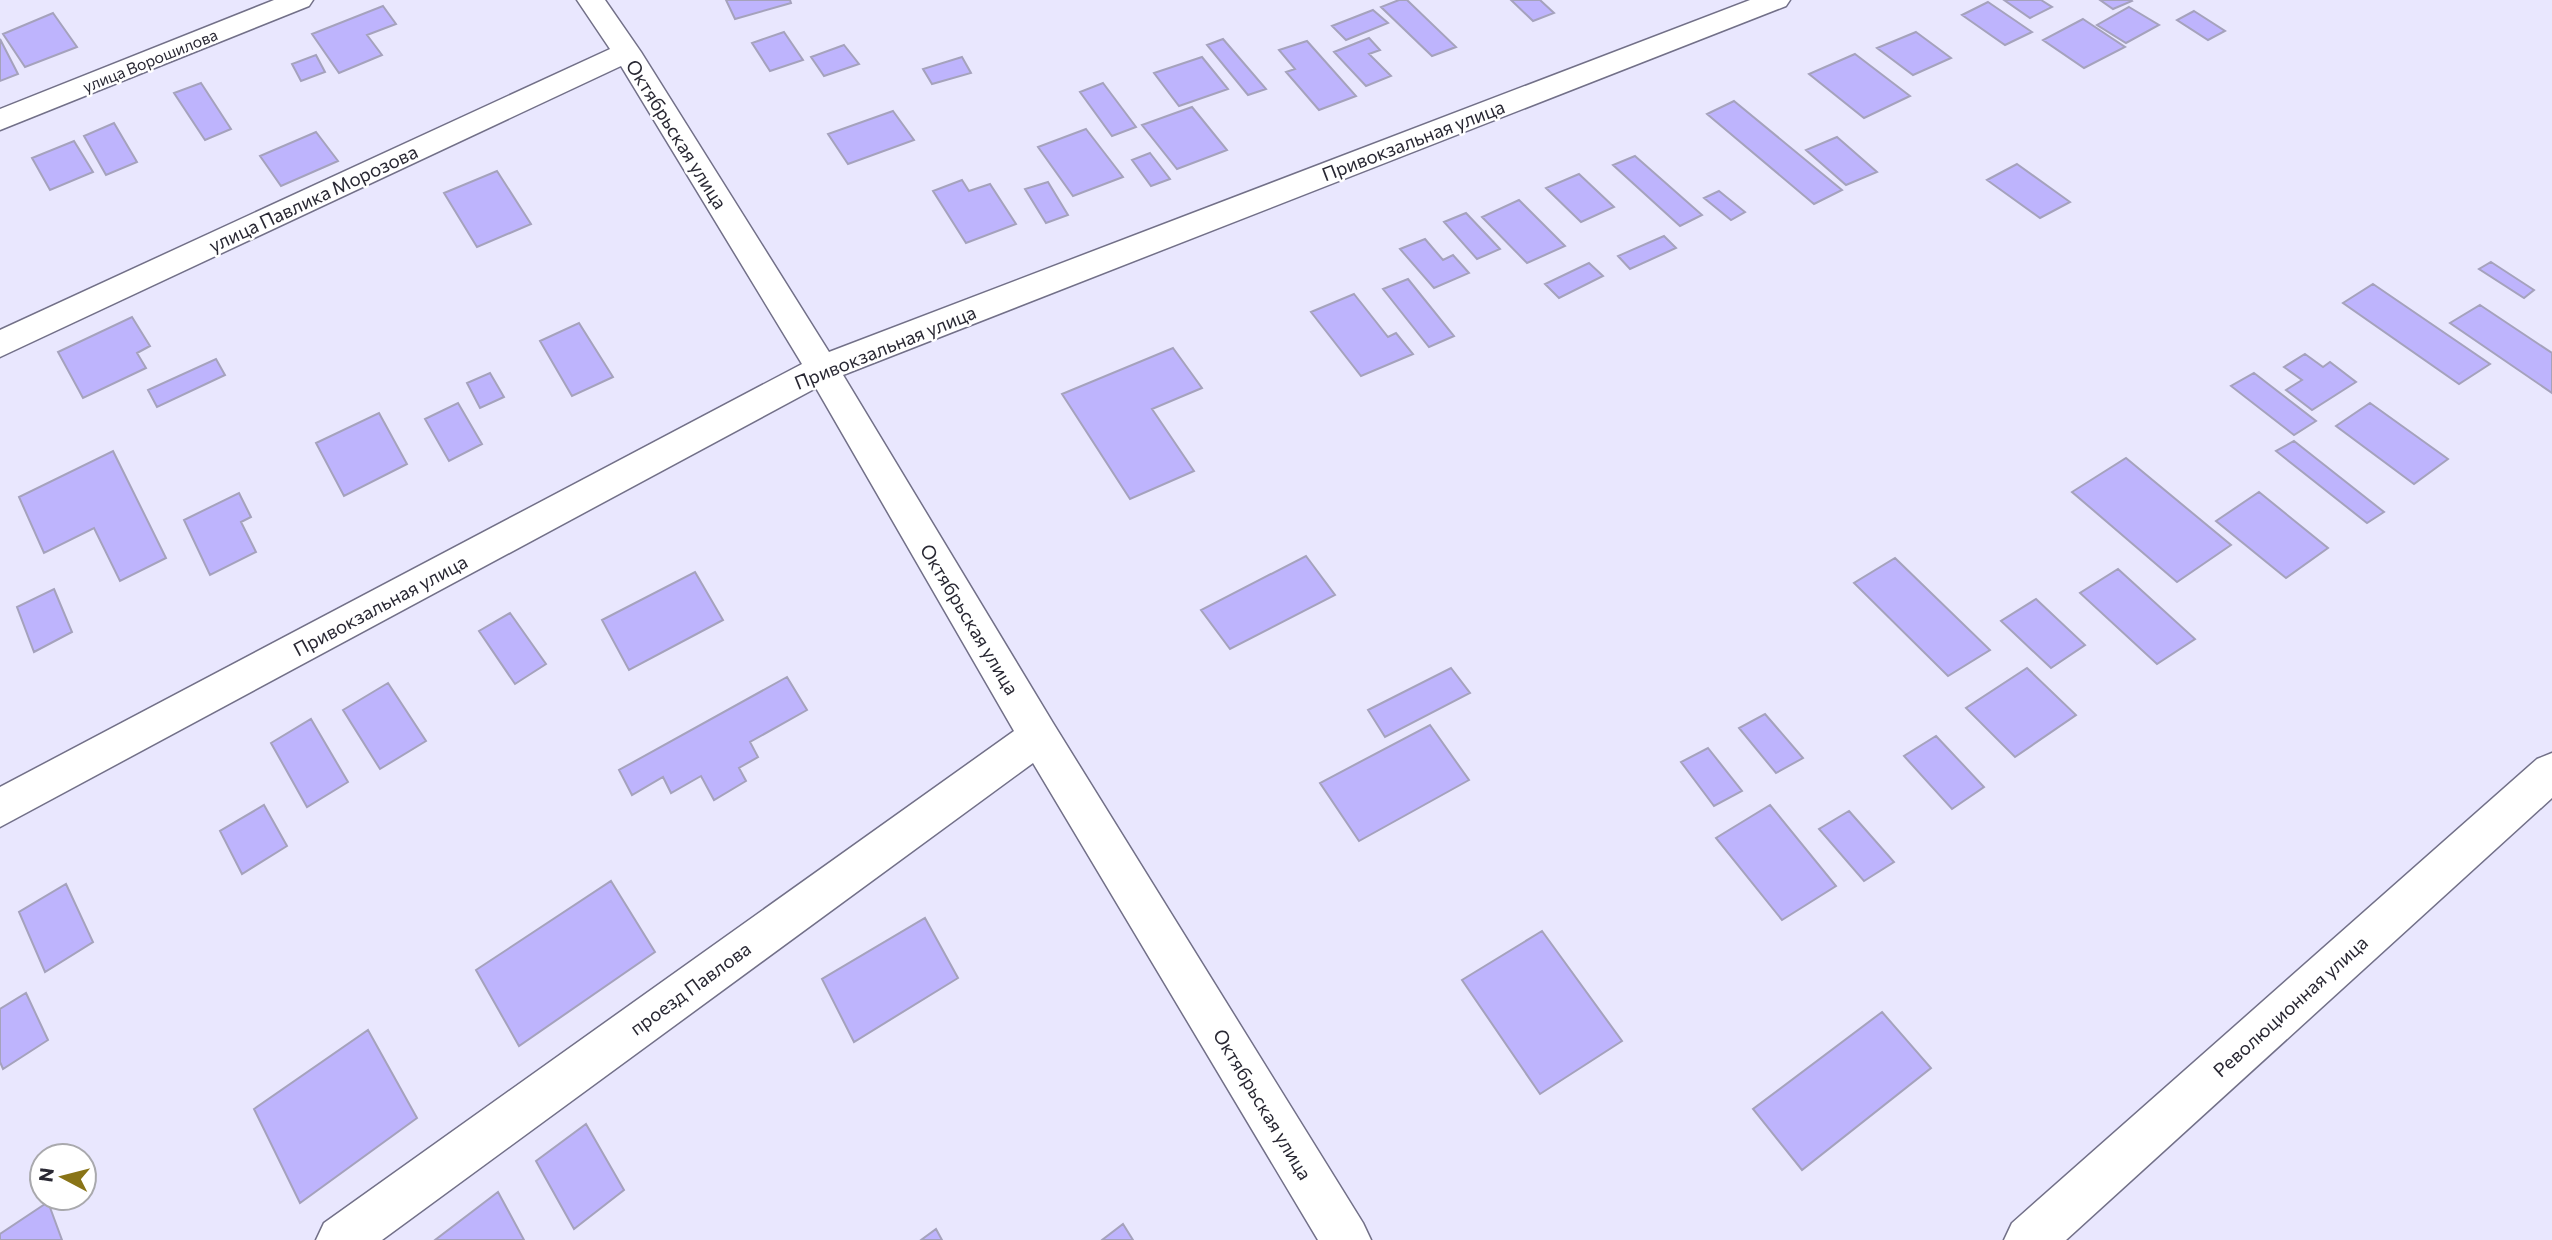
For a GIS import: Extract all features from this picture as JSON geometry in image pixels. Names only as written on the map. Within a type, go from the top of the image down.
[{"type":"street","name":"улица Ворошилова","points":[[0,120],[299,0]]},
{"type":"street","name":"Октябрьская улица","points":[[591,0],[627,52],[822,369],[1039,736],[1346,1240]]},
{"type":"street","name":"Привокзальная улица","points":[[0,808],[822,369],[1776,0]]},
{"type":"street","name":"улица Павлика Морозова","points":[[0,344],[627,52]]},
{"type":"street","name":"проезд Павлова","points":[[341,1240],[1039,736]]},
{"type":"street","name":"Революционная улица","points":[[2029,1240],[2552,772]]},
{"type":"building","points":[[726,0],[790,0],[791,3],[735,19]]},
{"type":"building","points":[[1407,0],[1456,47],[1432,56],[1381,7]]},
{"type":"building","points":[[1511,0],[1540,0],[1554,13],[1533,21]]},
{"type":"building","points":[[2004,0],[2041,0],[2052,7],[2030,18]]},
{"type":"building","points":[[2100,0],[2131,0],[2132,1],[2113,9]]},
{"type":"building","points":[[1988,2],[2032,32],[2005,45],[1962,15]]},
{"type":"building","points":[[383,6],[396,24],[367,35],[382,55],[339,73],[312,34]]},
{"type":"building","points":[[2129,7],[2159,25],[2126,43],[2097,25]]},
{"type":"building","points":[[1373,10],[1388,23],[1346,40],[1332,26]]},
{"type":"building","points":[[2194,11],[2225,31],[2208,40],[2177,20]]},
{"type":"building","points":[[53,13],[77,47],[25,67],[3,34]]},
{"type":"building","points":[[2083,19],[2125,47],[2084,68],[2043,40]]},
{"type":"building","points":[[784,32],[803,60],[770,71],[752,43]]},
{"type":"building","points":[[1916,32],[1951,58],[1913,75],[1877,48]]},
{"type":"building","points":[[1369,38],[1380,50],[1369,54],[1391,76],[1366,86],[1334,52]]},
{"type":"building","points":[[0,39],[18,74],[0,81]]},
{"type":"building","points":[[1223,39],[1266,89],[1248,95],[1207,45]]},
{"type":"building","points":[[1307,41],[1356,96],[1319,110],[1286,72],[1295,69],[1279,50]]},
{"type":"building","points":[[844,45],[859,64],[824,76],[811,57]]},
{"type":"building","points":[[1855,54],[1910,96],[1864,118],[1809,74]]},
{"type":"building","points":[[316,55],[325,72],[301,81],[292,64]]},
{"type":"building","points":[[962,57],[971,73],[932,84],[923,69]]},
{"type":"building","points":[[1202,57],[1228,89],[1179,106],[1154,73]]},
{"type":"building","points":[[201,83],[231,129],[205,140],[174,93]]},
{"type":"building","points":[[1103,83],[1136,127],[1112,136],[1080,92]]},
{"type":"building","points":[[1734,101],[1842,190],[1814,204],[1707,114]]},
{"type":"building","points":[[1192,107],[1227,150],[1177,169],[1142,125]]},
{"type":"building","points":[[893,111],[914,140],[848,164],[828,134]]},
{"type":"building","points":[[114,123],[137,162],[106,175],[84,136]]},
{"type":"building","points":[[1086,129],[1123,177],[1073,196],[1038,147]]},
{"type":"building","points":[[316,132],[338,161],[281,186],[260,156]]},
{"type":"building","points":[[1837,137],[1877,172],[1846,185],[1806,150]]},
{"type":"building","points":[[74,141],[93,172],[50,190],[32,158]]},
{"type":"building","points":[[1150,153],[1170,179],[1151,186],[1132,160]]},
{"type":"building","points":[[1635,156],[1702,215],[1680,226],[1613,165]]},
{"type":"building","points":[[2017,164],[2070,202],[2040,218],[1987,180]]},
{"type":"building","points":[[497,171],[531,224],[477,247],[444,193]]},
{"type":"building","points":[[1579,174],[1614,207],[1581,222],[1546,188]]},
{"type":"building","points":[[962,180],[969,191],[990,184],[1016,224],[966,243],[933,191]]},
{"type":"building","points":[[1048,182],[1068,215],[1046,223],[1025,189]]},
{"type":"building","points":[[1719,191],[1745,212],[1731,220],[1704,198]]},
{"type":"building","points":[[1519,200],[1565,246],[1527,263],[1482,217]]},
{"type":"building","points":[[1466,213],[1500,249],[1477,259],[1444,222]]},
{"type":"building","points":[[1664,236],[1676,248],[1630,269],[1618,256]]},
{"type":"building","points":[[1425,239],[1443,260],[1453,255],[1469,273],[1434,288],[1400,249]]},
{"type":"building","points":[[2491,262],[2534,290],[2524,298],[2479,269]]},
{"type":"building","points":[[1589,263],[1603,276],[1559,298],[1545,284]]},
{"type":"building","points":[[1408,279],[1454,336],[1429,347],[1383,289]]},
{"type":"building","points":[[2373,284],[2490,364],[2459,384],[2343,303]]},
{"type":"building","points":[[1354,294],[1388,337],[1396,333],[1413,354],[1361,376],[1311,312]]},
{"type":"building","points":[[2480,305],[2552,353],[2552,393],[2450,323]]},
{"type":"building","points":[[132,317],[150,346],[137,353],[146,368],[83,398],[58,352]]},
{"type":"building","points":[[579,323],[613,377],[572,396],[540,341]]},
{"type":"building","points":[[1173,348],[1202,388],[1152,409],[1194,471],[1130,499],[1062,394]]},
{"type":"building","points":[[2305,354],[2323,367],[2330,362],[2356,382],[2312,410],[2286,390],[2302,380],[2284,367]]},
{"type":"building","points":[[216,359],[225,375],[157,407],[148,390]]},
{"type":"building","points":[[490,373],[504,397],[480,408],[467,383]]},
{"type":"building","points":[[2254,373],[2316,421],[2294,435],[2231,386]]},
{"type":"building","points":[[458,403],[482,444],[449,461],[425,419]]},
{"type":"building","points":[[2370,403],[2448,459],[2414,484],[2336,426]]},
{"type":"building","points":[[379,413],[407,464],[344,496],[316,443]]},
{"type":"building","points":[[2294,441],[2384,512],[2367,523],[2276,451]]},
{"type":"building","points":[[113,451],[166,558],[120,581],[94,528],[44,553],[19,497]]},
{"type":"building","points":[[2126,458],[2231,545],[2177,582],[2072,492]]},
{"type":"building","points":[[2259,492],[2328,548],[2286,578],[2216,521]]},
{"type":"building","points":[[239,493],[251,517],[241,522],[256,552],[210,575],[184,520]]},
{"type":"building","points":[[1306,556],[1335,595],[1230,649],[1201,610]]},
{"type":"building","points":[[1895,558],[1990,650],[1948,676],[1854,583]]},
{"type":"building","points":[[2118,569],[2195,639],[2157,664],[2080,593]]},
{"type":"building","points":[[695,572],[723,620],[629,670],[602,620]]},
{"type":"building","points":[[54,589],[72,632],[34,652],[17,607]]},
{"type":"building","points":[[2036,599],[2085,645],[2051,668],[2001,621]]},
{"type":"building","points":[[510,613],[546,664],[515,684],[479,631]]},
{"type":"building","points":[[1451,668],[1470,693],[1385,737],[1368,710]]},
{"type":"building","points":[[2027,668],[2076,715],[2015,757],[1966,708]]},
{"type":"building","points":[[787,677],[807,710],[750,742],[758,757],[739,768],[746,781],[714,800],[701,776],[671,793],[663,777],[632,795],[619,770]]},
{"type":"building","points":[[388,683],[426,741],[380,769],[343,710]]},
{"type":"building","points":[[1765,714],[1803,758],[1776,773],[1739,728]]},
{"type":"building","points":[[311,719],[348,782],[307,807],[271,743]]},
{"type":"building","points":[[1430,725],[1469,780],[1359,841],[1320,783]]},
{"type":"building","points":[[1936,736],[1984,787],[1952,809],[1904,756]]},
{"type":"building","points":[[1708,748],[1742,791],[1714,806],[1681,762]]},
{"type":"building","points":[[264,805],[287,846],[242,874],[220,831]]},
{"type":"building","points":[[1770,805],[1836,886],[1782,920],[1716,838]]},
{"type":"building","points":[[1849,811],[1894,862],[1864,881],[1819,829]]},
{"type":"building","points":[[611,881],[655,952],[519,1046],[476,970]]},
{"type":"building","points":[[66,884],[93,942],[45,972],[19,912]]},
{"type":"building","points":[[925,918],[958,978],[854,1042],[822,979]]},
{"type":"building","points":[[1542,931],[1622,1041],[1540,1094],[1462,980]]},
{"type":"building","points":[[26,993],[48,1040],[3,1069],[0,1062],[0,1009]]},
{"type":"building","points":[[1882,1012],[1931,1068],[1802,1170],[1753,1109]]},
{"type":"building","points":[[368,1030],[417,1118],[300,1203],[254,1109]]},
{"type":"building","points":[[586,1124],[624,1190],[574,1229],[536,1161]]},
{"type":"building","points":[[498,1192],[524,1240],[435,1240]]},
{"type":"building","points":[[33,1212],[52,1212],[62,1240],[0,1240],[0,1234]]},
{"type":"building","points":[[1123,1224],[1133,1240],[1102,1240]]},
{"type":"building","points":[[936,1229],[942,1240],[921,1240]]}]
